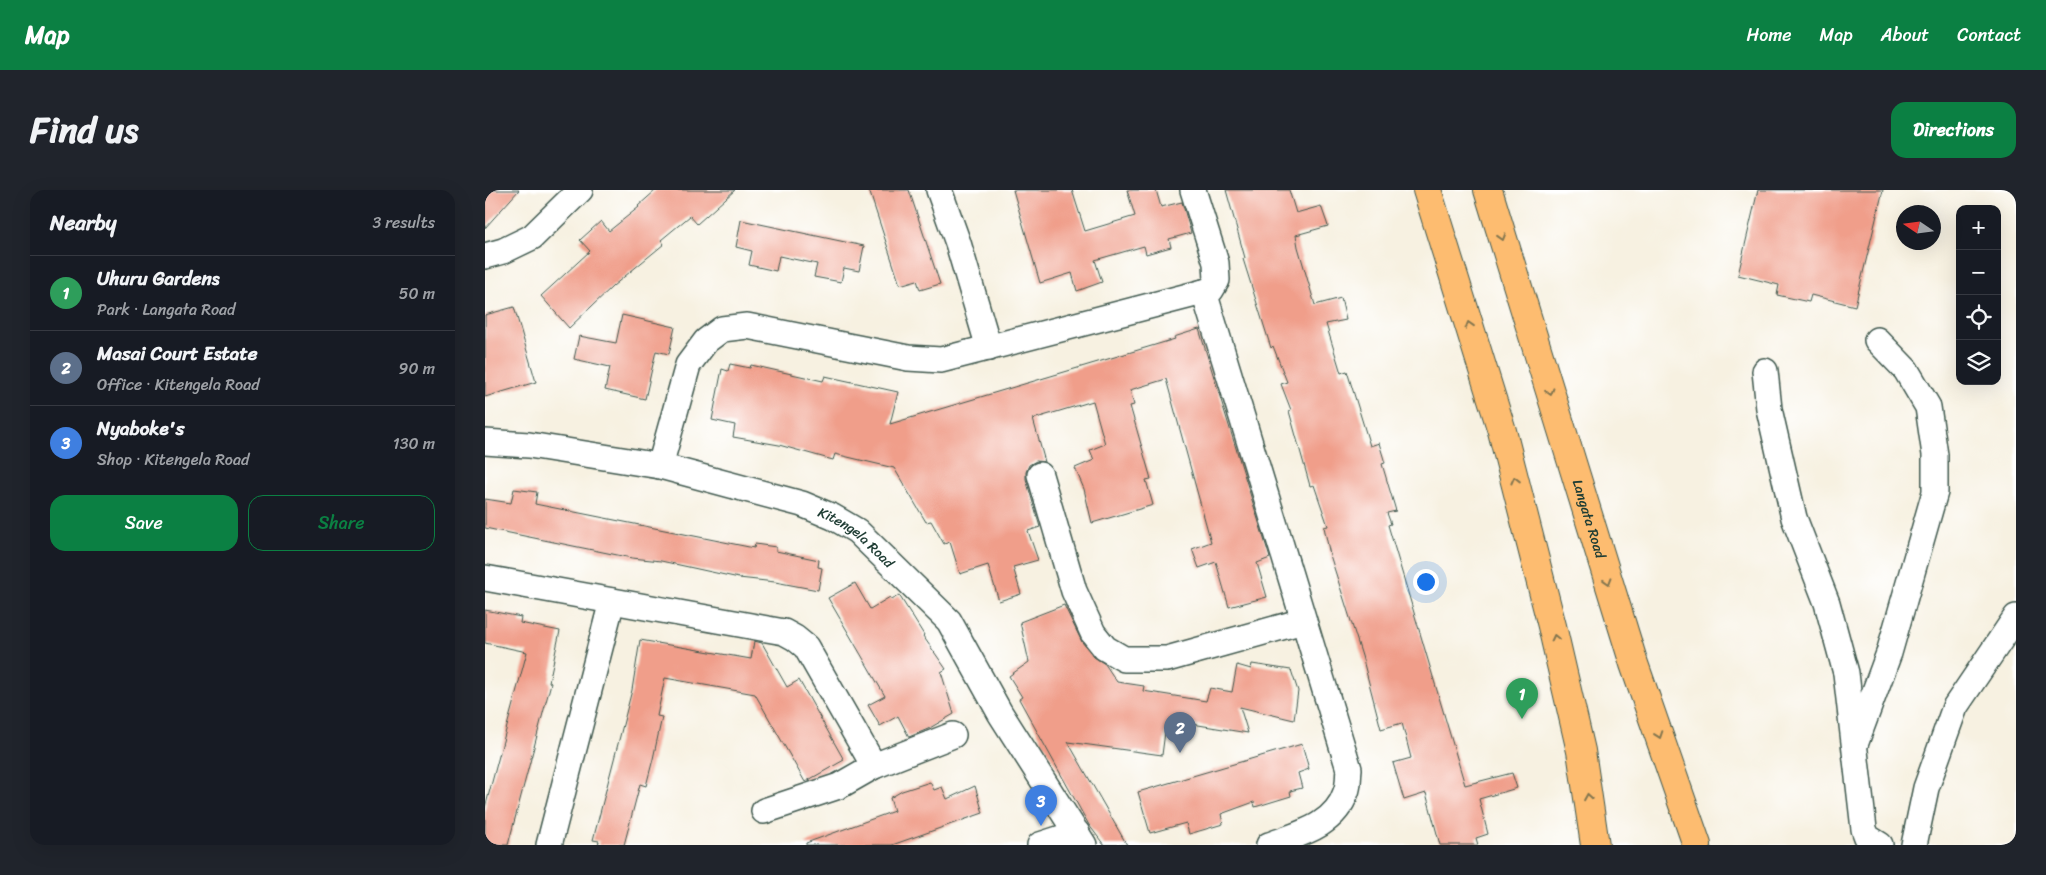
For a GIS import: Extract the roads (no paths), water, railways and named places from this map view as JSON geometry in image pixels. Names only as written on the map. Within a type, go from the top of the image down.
[{"type":"main road","points":[[1427,190],[1502,431],[1552,626],[1581,751],[1595,845]]},
{"type":"main road","name":"Langata Road","points":[[1488,190],[1634,664],[1697,845]]},
{"type":"street","points":[[485,256],[503,251],[532,237],[580,190]]},
{"type":"street","points":[[939,190],[958,243],[989,348]]},
{"type":"street","points":[[660,466],[688,365],[706,342],[723,329],[747,326],[927,360],[941,360],[1211,290],[1216,284],[1216,263],[1193,190]]},
{"type":"street","points":[[1204,292],[1349,769],[1347,790],[1342,804],[1330,818],[1316,828],[1269,845]]},
{"type":"street","points":[[1854,746],[1889,653],[1935,492],[1935,455],[1928,407],[1906,370],[1877,340]]},
{"type":"street","points":[[1765,371],[1769,409],[1794,518],[1827,603],[1846,674],[1863,829],[1867,836],[1880,845]]},
{"type":"street","name":"Kitengela Road","points":[[485,442],[529,445],[660,466],[802,504],[833,517],[857,531],[949,621],[1000,713],[1081,839]]},
{"type":"street","points":[[1040,476],[1075,591],[1093,633],[1105,648],[1124,659],[1167,658],[1303,621]]},
{"type":"street","points":[[485,578],[784,632],[806,647],[874,766]]},
{"type":"street","points":[[549,845],[612,600]]},
{"type":"street","points":[[1914,845],[1926,788],[1955,707],[2012,621],[2016,618]]},
{"type":"street","points":[[764,811],[839,786],[874,766],[953,735]]},
{"type":"street","points":[[1040,845],[1081,839]]},
{"type":"place","name":"Uhuru Gardens","points":[[1522,719]]},
{"type":"place","name":"Masai Court Estate","points":[[1180,753]]},
{"type":"place","name":"Nyaboke's","points":[[1041,826]]}]
